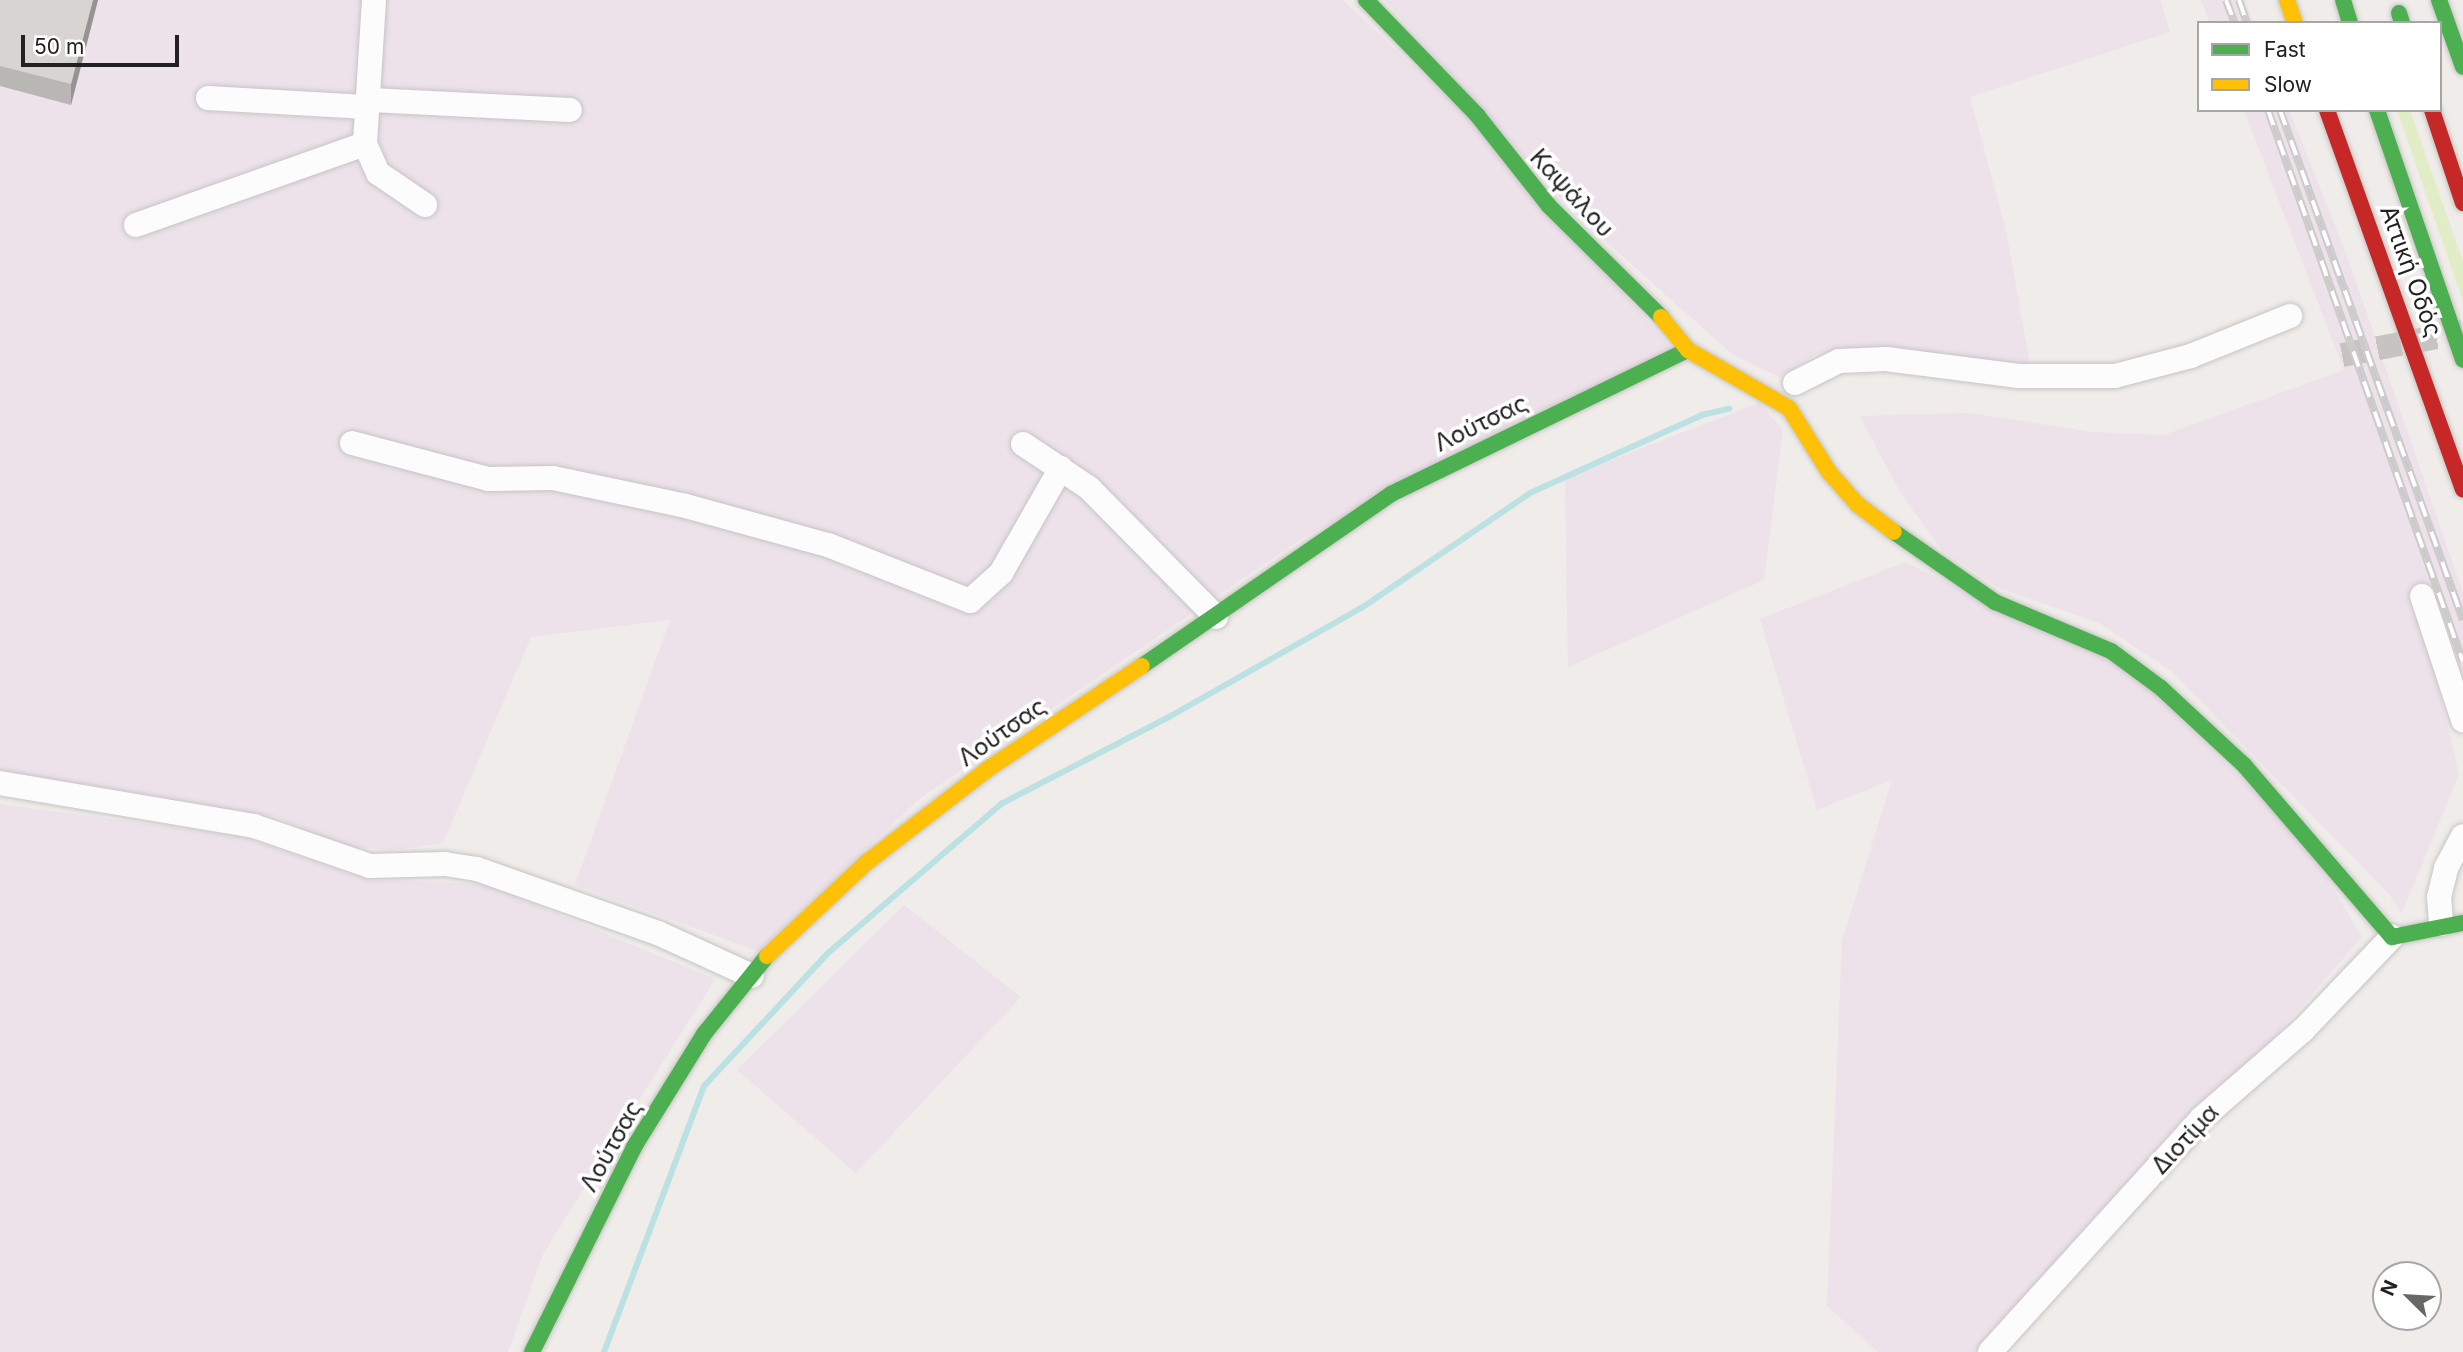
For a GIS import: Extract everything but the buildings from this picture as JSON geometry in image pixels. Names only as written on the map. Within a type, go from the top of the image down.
[{"type":"main road","name":"Καψάλου","points":[[1366,0],[1477,115],[1549,206],[1642,295],[1688,350],[1766,391],[1789,408],[1829,472],[1857,504],[1903,540],[1995,602],[2112,651],[2161,688],[2244,765],[2392,937]]},
{"type":"main road","points":[[2287,0],[2294,21]]},
{"type":"main road","points":[[2343,0],[2349,21]]},
{"type":"main road","points":[[2439,0],[2463,67]]},
{"type":"main road","name":"Αττική Οδός","points":[[2328,112],[2463,489]]},
{"type":"main road","points":[[2378,112],[2463,360]]},
{"type":"main road","points":[[2433,112],[2463,203]]},
{"type":"main road","name":"Λούτσας","points":[[532,1352],[634,1146],[724,1004],[752,976],[778,943],[927,813],[1216,617],[1391,494],[1688,350]]},
{"type":"main road","points":[[2392,937],[2452,924]]},
{"type":"street","points":[[374,0],[365,144],[378,173],[425,205]]},
{"type":"street","points":[[208,98],[570,110]]},
{"type":"street","points":[[136,225],[365,144]]},
{"type":"street","points":[[1795,383],[1839,361],[1886,359],[2019,376],[2115,376],[2191,356],[2291,316]]},
{"type":"street","points":[[352,443],[488,478],[565,479],[685,506],[828,545],[970,601],[1001,573],[1061,468]]},
{"type":"street","points":[[1023,444],[1088,488],[1216,617]]},
{"type":"street","points":[[2422,596],[2463,720]]},
{"type":"street","points":[[0,783],[254,826],[370,866],[445,864],[477,869],[658,933],[752,976]]},
{"type":"street","points":[[2452,924],[2439,897],[2446,868],[2463,836]]},
{"type":"street","name":"Διοτίμα","points":[[1990,1352],[2201,1119],[2303,1030],[2392,937]]},
{"type":"shaded area","points":[[0,0],[1343,0],[1470,119],[1671,348],[1304,537],[919,799],[758,951],[575,885],[670,620],[531,637],[443,843],[394,850],[341,846],[276,817],[0,774]]},
{"type":"shaded area","points":[[1385,0],[2160,0],[2170,32],[1970,97],[2006,230],[2031,371],[1818,353],[1780,377],[1733,355],[1571,210]]},
{"type":"shaded area","points":[[2201,0],[2245,0],[2253,21],[2209,21]]},
{"type":"shaded area","points":[[2245,112],[2290,112],[2347,256],[2463,593],[2463,703],[2425,632],[2459,774],[2402,913],[2388,893],[2171,671],[2099,623],[1999,588],[1942,550],[1900,492],[1860,416],[1970,413],[2091,432],[2164,435],[2344,370]]},
{"type":"shaded area","points":[[1759,403],[1783,430],[1764,580],[1568,667],[1565,478]]},
{"type":"shaded area","points":[[1905,562],[2131,671],[2303,839],[2362,937],[2266,1047],[2195,1106],[1974,1352],[1878,1352],[1827,1306],[1842,941],[1892,780],[1817,810],[1760,619]]},
{"type":"shaded area","points":[[0,804],[239,836],[368,880],[485,884],[715,979],[543,1254],[508,1352],[0,1352]]},
{"type":"shaded area","points":[[904,905],[1021,997],[856,1173],[737,1070]]},
{"type":"green space","points":[[2398,112],[2411,112],[2463,262],[2463,301]]},
{"type":"waterway","points":[[604,1352],[704,1086],[828,953],[1001,804],[1169,717],[1363,607],[1530,493],[1702,415],[1729,409]]},
{"type":"tunnel","points":[[2342,355],[2463,332]]},
{"type":"railway","points":[[2226,0],[2234,21]]},
{"type":"railway","points":[[2239,0],[2246,21]]},
{"type":"railway","points":[[2269,112],[2463,662]]},
{"type":"railway","points":[[2281,112],[2463,620]]},
{"type":"traffic: fast","points":[[1366,0],[1477,115],[1549,206],[1661,317]]},
{"type":"traffic: fast","points":[[2343,0],[2349,21]]},
{"type":"traffic: fast","points":[[2439,0],[2463,67]]},
{"type":"traffic: fast","points":[[2399,13],[2401,21]]},
{"type":"traffic: fast","points":[[2378,112],[2463,360]]},
{"type":"traffic: fast","points":[[1142,666],[1391,494],[1688,350]]},
{"type":"traffic: fast","points":[[1894,532],[1995,602],[2111,651],[2161,688],[2244,765],[2392,937],[2463,923]]},
{"type":"traffic: fast","points":[[532,1352],[634,1147],[704,1034],[767,956]]},
{"type":"traffic: slow","points":[[2287,0],[2294,21]]},
{"type":"traffic: slow","points":[[1661,317],[1688,350],[1789,408],[1829,472],[1857,504],[1894,532]]},
{"type":"traffic: slow","points":[[767,956],[866,863],[988,769],[1142,666]]},
{"type":"traffic: jam","points":[[2328,112],[2463,489]]},
{"type":"traffic: jam","points":[[2433,112],[2463,203]]}]
